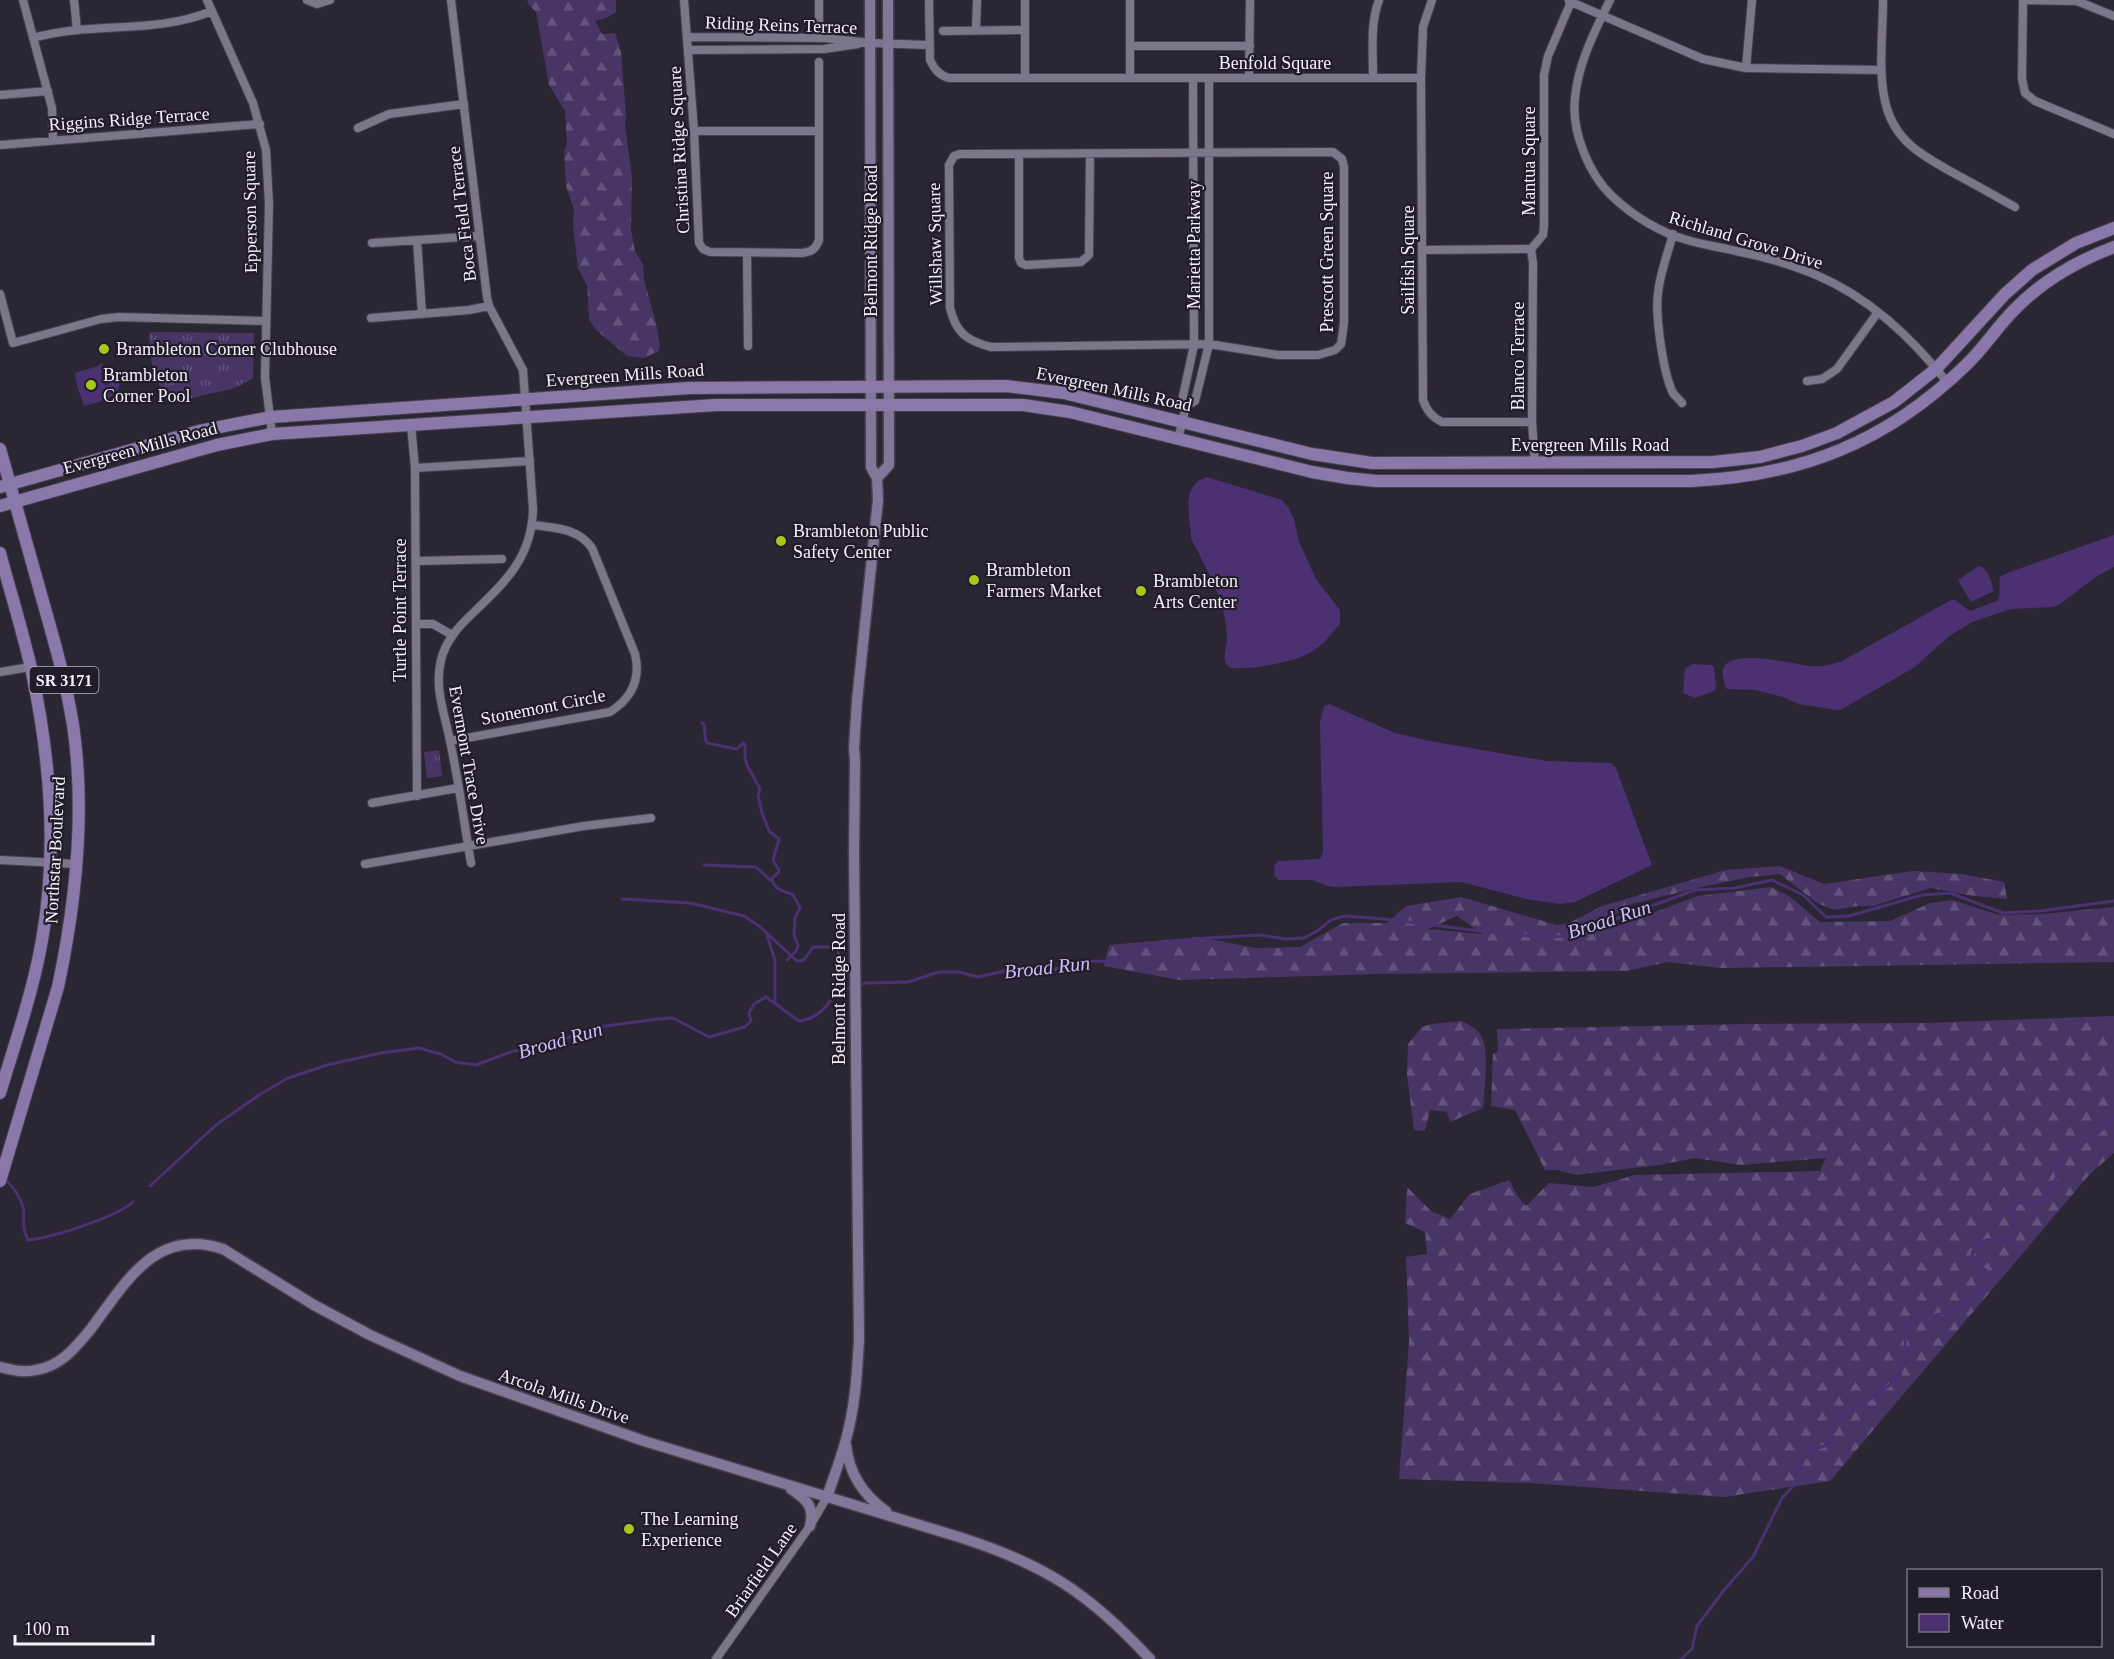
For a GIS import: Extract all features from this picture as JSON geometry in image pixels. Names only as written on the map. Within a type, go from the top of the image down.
[{"type":"main road","name":"Evergreen Mills Road","points":[[5,486],[200,431],[271,417],[689,388],[1006,387],[1041,390],[1064,393],[1339,459],[1372,463],[1713,462],[1760,457],[1802,446],[1851,426],[1894,402],[1936,369],[2005,294],[2032,270],[2076,243],[2114,228]]},
{"type":"main road","name":"Evergreen Mills Road","points":[[0,506],[217,445],[272,434],[716,405],[1023,405],[1070,412],[1312,472],[1376,481],[1691,481],[1738,478],[1802,464],[1855,444],[1905,416],[1967,364],[2031,294],[2071,266],[2114,247]]},
{"type":"main road","name":"Northstar Boulevard","points":[[0,449],[5,486],[15,502],[58,654],[73,724],[78,785],[72,912],[58,987],[0,1180]]},
{"type":"main road","name":"Northstar Boulevard","points":[[0,554],[38,705],[46,768],[50,864],[46,915],[37,966],[0,1094]]},
{"type":"street","points":[[22,0],[48,91],[54,123],[53,140]]},
{"type":"street","points":[[74,0],[76,30]]},
{"type":"street","name":"Epperson Square","points":[[207,0],[253,103],[260,124],[269,170],[265,377],[272,434]]},
{"type":"street","points":[[307,0],[317,4],[330,0]]},
{"type":"street","name":"Boca Field Terrace","points":[[451,0],[489,306],[523,370],[526,417]]},
{"type":"street","name":"Christina Ridge Square","points":[[684,0],[694,131],[699,243],[703,249],[710,252],[808,253],[818,246],[819,62]]},
{"type":"street","points":[[819,0],[819,22]]},
{"type":"street","name":"Belmont Ridge Road","points":[[827,1497],[845,1443],[856,1390],[860,1318],[855,963],[855,723],[877,520],[877,478],[871,467],[870,0]]},
{"type":"street","name":"Belmont Ridge Road","points":[[877,478],[889,465],[888,0]]},
{"type":"street","name":"Benfold Square","points":[[929,0],[930,60],[934,69],[941,75],[964,78],[1421,78]]},
{"type":"street","points":[[976,0],[976,30]]},
{"type":"street","points":[[1025,0],[1025,78]]},
{"type":"street","points":[[1130,0],[1130,78]]},
{"type":"street","points":[[1250,78],[1251,0]]},
{"type":"street","points":[[1373,77],[1373,27],[1379,0]]},
{"type":"street","name":"Sailfish Square","points":[[1432,0],[1423,27],[1421,78],[1423,400],[1426,410],[1442,422],[1532,422]]},
{"type":"street","name":"Richland Grove Drive","points":[[1610,0],[1583,60],[1574,100],[1576,124],[1584,150],[1594,173],[1612,196],[1655,226],[1686,240],[1739,251],[1815,275],[1856,297],[1908,336],[1947,382]]},
{"type":"street","points":[[1746,68],[1752,0]]},
{"type":"street","points":[[1883,0],[1881,70],[1884,99],[1888,115],[1903,139],[1918,153],[2015,207]]},
{"type":"street","points":[[2114,16],[2076,1],[2023,0],[2022,79],[2025,93],[2035,101],[2114,134]]},
{"type":"street","points":[[1569,1],[1703,59],[1746,68],[1881,70]]},
{"type":"street","name":"Mantua Square","points":[[1531,249],[1543,235],[1544,225],[1546,65],[1569,1]]},
{"type":"street","points":[[33,38],[76,30],[173,24],[212,11]]},
{"type":"street","points":[[943,31],[1025,30]]},
{"type":"street","name":"Riding Reins Terrace","points":[[688,37],[825,38],[870,43]]},
{"type":"street","points":[[870,43],[929,45]]},
{"type":"street","name":"Riding Reins Terrace","points":[[688,50],[824,48],[870,43]]},
{"type":"street","points":[[1130,46],[1250,46]]},
{"type":"street","name":"Marietta Parkway","points":[[1178,439],[1186,406],[1183,396],[1194,345],[1193,78]]},
{"type":"street","name":"Marietta Parkway","points":[[1186,406],[1195,401],[1209,344],[1209,78]]},
{"type":"street","points":[[0,95],[48,91]]},
{"type":"street","points":[[358,128],[389,114],[464,104]]},
{"type":"street","name":"Riggins Ridge Terrace","points":[[0,145],[260,124]]},
{"type":"street","points":[[694,131],[819,131]]},
{"type":"street","name":"Prescott Green Square","points":[[1209,153],[1334,152],[1344,167],[1344,311],[1341,344],[1328,353],[1278,355],[1209,344]]},
{"type":"street","name":"Willshaw Square","points":[[1209,153],[960,154],[951,161],[950,308],[954,322],[962,334],[974,342],[991,347],[1209,344]]},
{"type":"street","points":[[1019,154],[1019,258],[1021,263],[1026,265],[1080,262],[1089,255],[1090,154]]},
{"type":"street","points":[[1673,234],[1658,292],[1658,317],[1661,346],[1673,393],[1682,403]]},
{"type":"street","points":[[372,243],[479,236]]},
{"type":"street","points":[[417,240],[422,314]]},
{"type":"street","points":[[1423,250],[1531,249]]},
{"type":"street","name":"Blanco Terrace","points":[[1531,249],[1533,263],[1532,422],[1535,464]]},
{"type":"street","points":[[747,253],[748,346]]},
{"type":"street","points":[[0,294],[13,343],[101,319],[119,317],[265,321]]},
{"type":"street","points":[[371,318],[469,310],[489,306]]},
{"type":"street","points":[[1807,381],[1822,380],[1837,369],[1878,312]]},
{"type":"street","name":"Evermont Trace Drive","points":[[471,863],[450,741],[441,708],[438,684],[441,659],[452,635],[510,576],[524,552],[533,525],[526,417]]},
{"type":"street","name":"Turtle Point Terrace","points":[[411,425],[415,468],[417,796]]},
{"type":"street","points":[[415,468],[530,461]]},
{"type":"street","name":"Stonemont Circle","points":[[450,741],[610,712],[621,705],[634,689],[637,671],[635,654],[592,548],[580,536],[570,531],[533,525]]},
{"type":"street","points":[[416,561],[502,559]]},
{"type":"street","points":[[416,624],[433,624],[452,635]]},
{"type":"street","points":[[0,672],[30,667]]},
{"type":"street","points":[[372,803],[459,788]]},
{"type":"street","points":[[365,864],[584,826],[651,818]]},
{"type":"street","points":[[0,860],[76,864]]},
{"type":"street","name":"Arcola Mills Drive","points":[[0,1367],[16,1371],[36,1371],[68,1355],[76,1349],[142,1265],[161,1251],[171,1247],[201,1243],[223,1249],[314,1305],[370,1335],[460,1376],[644,1441],[995,1548],[1061,1580],[1090,1601],[1150,1659]]},
{"type":"street","points":[[845,1443],[850,1464],[861,1488],[891,1515]]},
{"type":"street","points":[[783,1483],[810,1505],[812,1512],[810,1526]]},
{"type":"street","name":"Briarfield Lane","points":[[717,1659],[810,1526],[827,1497]]},
{"type":"green space","points":[[527,0],[616,0],[616,12],[595,21],[602,34],[615,33],[621,51],[625,126],[632,176],[631,230],[635,251],[643,265],[644,280],[660,346],[659,351],[644,358],[627,356],[595,329],[589,319],[587,286],[578,268],[573,225],[574,210],[566,186],[565,111],[549,85],[536,12]]},
{"type":"green space","points":[[149,332],[254,333],[253,378],[235,388],[170,403],[160,386],[154,369]]},
{"type":"green space","points":[[439,750],[442,776],[427,778],[424,752]]},
{"type":"green space","points":[[1780,866],[1824,884],[1913,871],[1962,874],[2004,882],[2007,899],[1973,896],[1931,888],[1873,906],[1834,910],[1817,903],[1780,874],[1750,877],[1632,904],[1590,930],[1612,928],[1698,896],[1771,887],[1789,896],[1820,922],[1890,921],[1930,903],[1952,900],[1999,915],[2043,914],[2114,907],[2114,962],[1721,968],[1668,962],[1626,971],[1378,974],[1179,980],[1104,966],[1109,945],[1200,937],[1255,948],[1300,947],[1343,923],[1387,923],[1406,906],[1461,897],[1557,925],[1569,923],[1602,906],[1726,870]],"holes":[[[1457,916],[1483,934],[1428,929]]]},
{"type":"green space","points":[[2114,1016],[2114,1153],[2089,1175],[1830,1481],[1724,1497],[1530,1483],[1399,1479],[1409,1341],[1406,1257],[1427,1254],[1425,1232],[1405,1223],[1407,1187],[1431,1211],[1450,1219],[1470,1194],[1509,1180],[1526,1206],[1549,1183],[1594,1187],[1635,1175],[1820,1171],[1826,1158],[1741,1165],[1695,1158],[1659,1165],[1575,1175],[1558,1170],[1545,1170],[1515,1110],[1491,1106],[1493,1054],[1498,1051],[1497,1029],[1923,1023]]},
{"type":"green space","points":[[1462,1021],[1480,1033],[1485,1047],[1483,1108],[1450,1122],[1447,1112],[1430,1110],[1425,1131],[1414,1130],[1407,1074],[1408,1044],[1422,1027]]},
{"type":"water","name":"Brambleton Corner Pool","points":[[102,363],[104,366],[101,374],[105,385],[107,385],[108,376],[106,371],[112,368],[120,384],[118,390],[107,398],[84,406],[75,373]]},
{"type":"water","points":[[1207,477],[1282,500],[1288,507],[1294,519],[1299,542],[1316,579],[1340,610],[1340,624],[1323,643],[1309,653],[1288,661],[1263,666],[1230,668],[1225,662],[1226,625],[1220,599],[1191,538],[1188,503],[1190,495],[1198,481]]},
{"type":"water","points":[[2114,535],[2114,567],[2097,576],[2060,604],[2053,607],[2011,609],[1972,622],[1948,637],[1915,667],[1842,709],[1799,704],[1783,697],[1755,690],[1727,689],[1725,686],[1724,666],[1732,661],[1758,658],[1814,666],[1842,661],[1951,600],[1955,600],[1970,611],[1997,601],[2000,577],[2007,573]]},
{"type":"water","points":[[1979,566],[1987,573],[1994,591],[1971,602],[1958,580]]},
{"type":"water","points":[[1693,664],[1714,667],[1716,688],[1714,691],[1695,698],[1683,693],[1685,668]]},
{"type":"water","points":[[1329,704],[1395,733],[1430,741],[1547,761],[1611,763],[1616,768],[1652,865],[1575,902],[1560,904],[1526,899],[1462,882],[1336,887],[1312,880],[1279,880],[1275,877],[1274,866],[1278,861],[1320,859],[1323,852],[1320,722],[1324,706]]},
{"type":"waterway","points":[[702,723],[707,743],[736,749],[744,743],[747,765],[760,789],[758,795],[762,813],[769,831],[779,839],[773,860],[779,870],[770,880],[756,867],[704,865]]},
{"type":"waterway","points":[[772,879],[777,888],[792,894],[800,907],[795,918],[794,935],[798,946],[787,960]]},
{"type":"waterway","name":"Broad Run","points":[[859,985],[908,982],[939,972],[959,972],[978,977],[1022,967],[1034,971],[1054,970],[1068,962],[1109,961],[1123,957],[1139,947],[1206,938],[1260,935],[1285,939],[1304,938],[1331,920],[1345,916],[1504,934],[1569,936],[1695,890],[1735,888],[1772,880],[1803,895],[1826,917],[1849,916],[1922,895],[1950,893],[2003,913],[2040,911],[2114,901]]},
{"type":"waterway","points":[[622,899],[690,903],[744,916],[759,926],[797,961],[804,960],[813,947],[838,947],[840,973],[838,982],[841,989]]},
{"type":"waterway","points":[[767,935],[775,960],[775,1002]]},
{"type":"waterway","name":"Broad Run","points":[[150,1186],[216,1125],[259,1095],[288,1078],[327,1065],[381,1053],[419,1048],[441,1054],[455,1062],[476,1065],[513,1051],[535,1049],[599,1027],[657,1019],[673,1018],[709,1037],[745,1027],[751,1021],[749,1013],[754,1004],[766,997],[799,1021],[811,1018],[821,1011],[835,992],[852,987]]},
{"type":"waterway","points":[[1681,1659],[1692,1649],[1697,1626],[1753,1557],[1782,1498],[1794,1485],[1803,1461],[1811,1451],[1826,1445],[1832,1432],[1832,1426],[1838,1419],[1875,1396],[1900,1375],[1906,1351],[1904,1329],[1914,1319],[1923,1319],[1957,1309],[1986,1286],[1991,1280],[1989,1273],[1973,1260],[1975,1246],[1986,1240],[2012,1238],[2014,1204],[2034,1202],[2051,1192],[2059,1164],[2066,1151],[2094,1136],[2114,1116]]},
{"type":"waterway","name":"Broad Run","points":[[5,1179],[22,1203],[24,1230],[28,1240],[83,1226],[113,1214],[133,1202]]},
{"type":"place","name":"Brambleton Corner Clubhouse","points":[[104,349]]},
{"type":"place","name":"Brambleton Corner Pool","points":[[91,385]]},
{"type":"place","name":"Brambleton Public Safety Center","points":[[781,541]]},
{"type":"place","name":"Brambleton Farmers Market","points":[[974,580]]},
{"type":"place","name":"Brambleton Arts Center","points":[[1141,591]]},
{"type":"place","name":"The Learning Experience","points":[[629,1529]]}]
